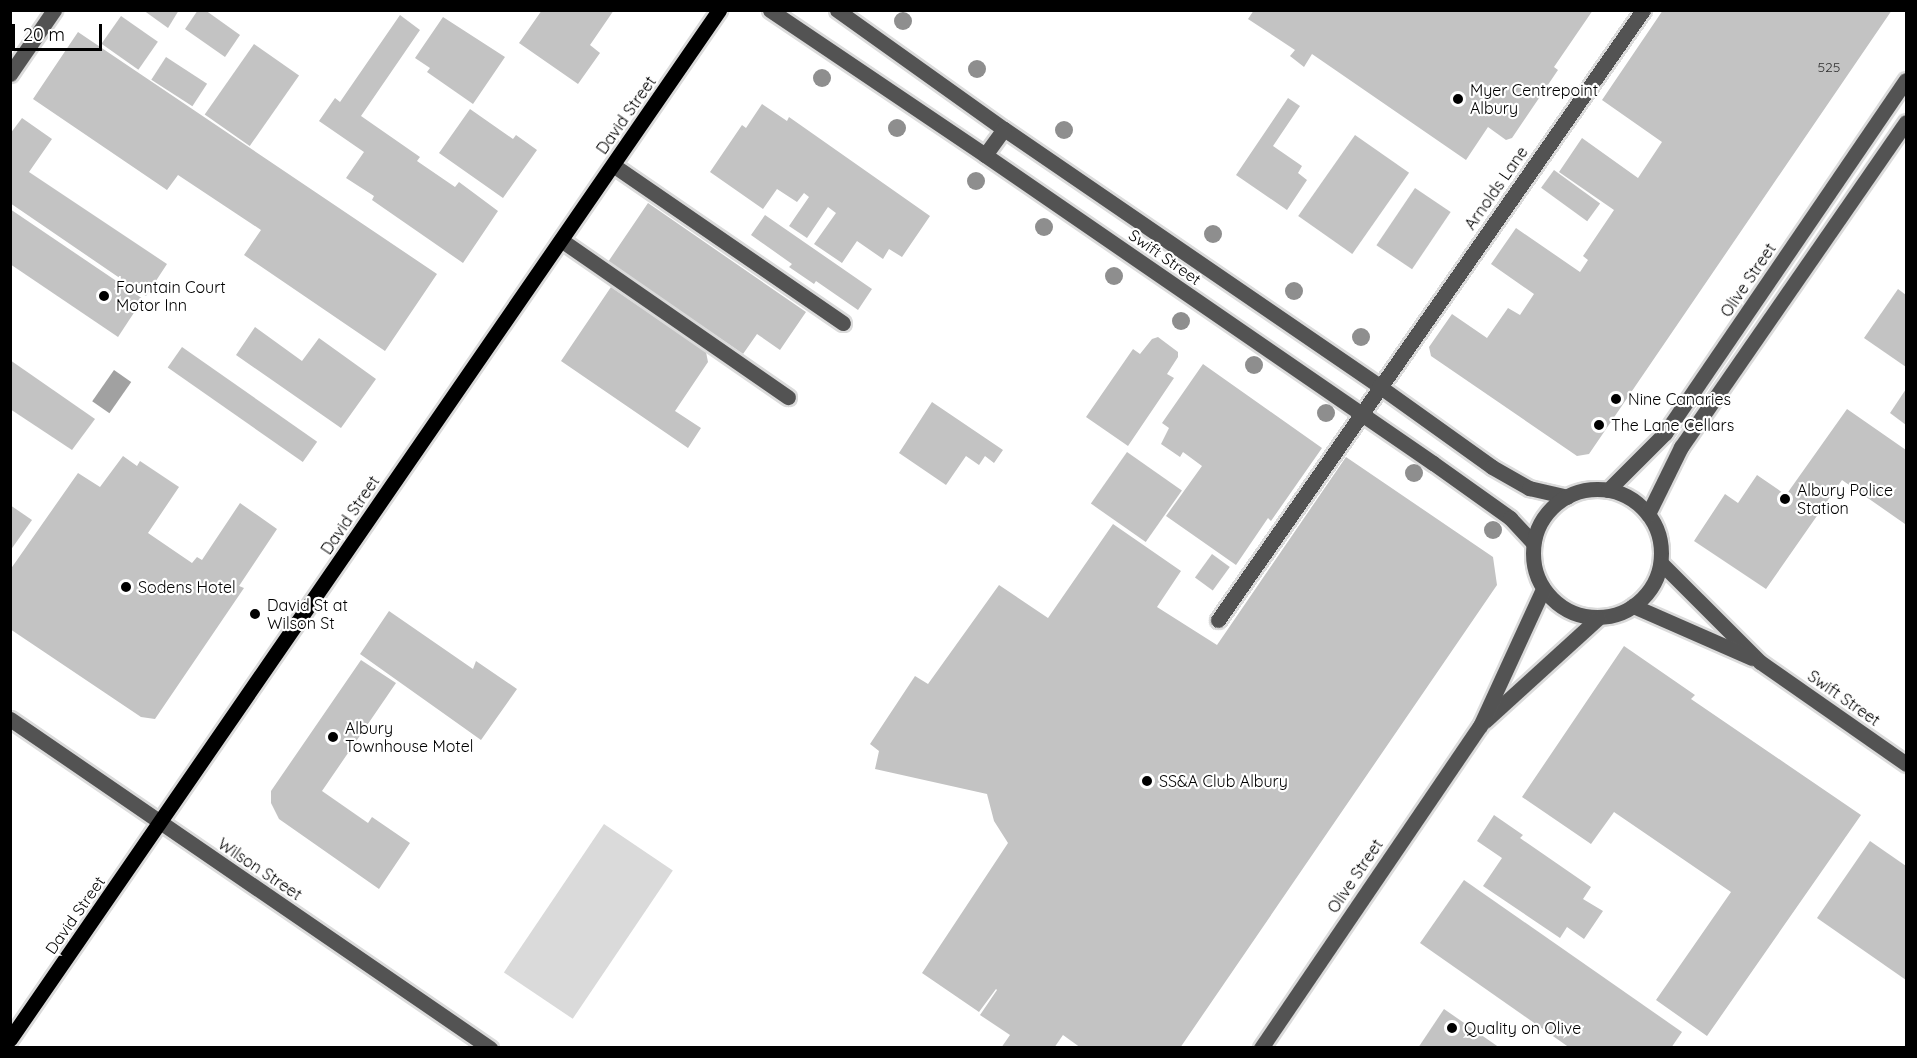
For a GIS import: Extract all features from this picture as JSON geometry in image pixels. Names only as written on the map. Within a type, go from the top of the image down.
[{"type":"main road","name":"David Street","points":[[10,1040],[719,10]]},
{"type":"street","points":[[10,74],[54,10]]},
{"type":"street","name":"Swift Street","points":[[770,10],[985,154],[1510,518],[1533,543]]},
{"type":"street","name":"Swift Street","points":[[837,10],[1004,129],[1379,386],[1492,467],[1529,488],[1567,497]]},
{"type":"street","name":"Arnolds Lane","points":[[1218,620],[1643,10]]},
{"type":"street","name":"Olive Street","points":[[1608,490],[1665,433],[1906,80]]},
{"type":"street","points":[[1648,514],[1681,447],[1906,122]]},
{"type":"street","points":[[1877,123],[1896,137]]},
{"type":"street","points":[[985,154],[1004,129]]},
{"type":"street","points":[[613,165],[843,323]]},
{"type":"street","points":[[561,240],[788,397]]},
{"type":"street","points":[[1608,490],[1631,499],[1648,514],[1660,538],[1661,563],[1655,582],[1641,601],[1619,614],[1598,618],[1566,609],[1543,589],[1533,566],[1533,543],[1544,516],[1560,500],[1567,497],[1581,491],[1608,490]]},
{"type":"street","name":"Swift Street","points":[[1661,563],[1760,662],[1906,764]]},
{"type":"street","name":"Olive Street","points":[[1261,1047],[1480,726],[1543,589]]},
{"type":"street","name":"Swift Street","points":[[1633,606],[1760,662]]},
{"type":"street","name":"Olive Street","points":[[1480,726],[1598,618]]},
{"type":"street","name":"Wilson Street","points":[[10,719],[490,1047]]},
{"type":"shaded area","points":[[114,370],[131,382],[109,413],[92,401]]},
{"type":"shaded area","points":[[604,824],[673,870],[573,1019],[504,972]]},
{"type":"building","points":[[143,10],[179,10],[168,28]]},
{"type":"building","points":[[198,10],[205,10],[240,35],[225,57],[185,29]]},
{"type":"building","points":[[542,10],[614,10],[590,45],[600,53],[578,84],[519,43]]},
{"type":"building","name":"Myer Centrepoint Albury","points":[[1254,10],[1593,10],[1554,67],[1558,70],[1512,138],[1506,140],[1488,127],[1466,160],[1312,54],[1304,67],[1290,56],[1295,50],[1248,19]]},
{"type":"building","points":[[1663,10],[1892,10],[1589,454],[1577,456],[1431,356],[1429,347],[1452,314],[1487,338],[1508,308],[1520,315],[1534,294],[1491,264],[1516,228],[1580,272],[1588,260],[1583,256],[1614,210],[1559,172],[1582,138],[1638,178],[1662,142],[1602,100]]},
{"type":"building","points":[[400,15],[420,30],[361,116],[420,157],[417,161],[455,187],[459,182],[498,211],[463,263],[372,200],[374,196],[346,178],[364,152],[319,121],[335,98],[340,102]]},
{"type":"building","points":[[121,16],[158,42],[138,70],[101,44]]},
{"type":"building","points":[[443,17],[505,57],[473,104],[427,72],[430,68],[415,58]]},
{"type":"building","points":[[78,32],[437,274],[385,351],[244,255],[261,230],[178,175],[167,190],[33,99]]},
{"type":"building","points":[[254,44],[299,76],[250,146],[205,114]]},
{"type":"building","points":[[166,57],[207,84],[192,106],[151,80]]},
{"type":"building","points":[[1288,98],[1300,106],[1273,146],[1302,166],[1298,173],[1307,180],[1287,210],[1236,175]]},
{"type":"building","points":[[762,104],[787,121],[789,117],[930,216],[902,257],[889,249],[883,259],[857,241],[842,263],[814,244],[836,213],[828,207],[807,238],[789,226],[809,197],[804,193],[797,202],[777,189],[763,209],[710,172],[742,125],[746,128]]},
{"type":"building","points":[[470,109],[513,139],[516,135],[537,150],[503,198],[439,153]]},
{"type":"building","points":[[22,118],[52,139],[29,172],[167,264],[146,296],[10,203],[10,134]]},
{"type":"building","points":[[1355,135],[1409,173],[1352,254],[1298,216]]},
{"type":"building","points":[[1554,170],[1600,204],[1587,221],[1541,188]]},
{"type":"building","points":[[1415,188],[1451,212],[1412,269],[1376,245]]},
{"type":"building","points":[[648,203],[806,312],[780,350],[757,334],[743,354],[608,262]]},
{"type":"building","points":[[10,209],[143,299],[118,337],[10,264]]},
{"type":"building","points":[[765,215],[872,289],[858,310],[816,281],[814,284],[789,267],[792,264],[751,235]]},
{"type":"building","points":[[611,287],[706,352],[708,362],[675,411],[701,428],[688,448],[561,361]]},
{"type":"building","points":[[1898,289],[1906,295],[1906,367],[1864,338]]},
{"type":"building","points":[[255,327],[302,361],[319,338],[376,379],[341,428],[236,355]]},
{"type":"building","points":[[1158,337],[1178,352],[1178,357],[1167,374],[1174,378],[1128,446],[1086,417],[1133,349],[1140,354],[1152,339]]},
{"type":"building","points":[[182,347],[317,442],[303,462],[168,367]]},
{"type":"building","points":[[10,360],[95,419],[72,450],[10,409]]},
{"type":"building","points":[[1203,364],[1322,448],[1271,521],[1268,518],[1236,565],[1166,516],[1202,466],[1183,452],[1180,457],[1161,444],[1169,428],[1162,423]]},
{"type":"building","points":[[1906,389],[1906,425],[1890,413]]},
{"type":"building","points":[[932,402],[1003,450],[994,463],[985,456],[979,465],[966,456],[946,485],[899,453]]},
{"type":"building","name":"Albury Police Station","points":[[1847,409],[1906,450],[1905,524],[1842,480],[1766,589],[1694,541],[1725,494],[1738,503],[1757,475],[1786,495]]},
{"type":"building","points":[[1127,452],[1182,490],[1146,542],[1091,504]]},
{"type":"building","name":"Sodens Hotel","points":[[123,456],[137,466],[140,461],[179,487],[148,533],[192,563],[197,557],[202,560],[240,503],[277,529],[239,586],[244,588],[155,719],[141,717],[10,629],[10,570],[78,473],[100,487]]},
{"type":"building","name":"SS&A Club Albury","points":[[1346,457],[1493,557],[1497,585],[1180,1048],[1081,1048],[1063,1035],[1054,1048],[1001,1048],[1010,1035],[980,1015],[996,989],[979,1012],[922,973],[1008,843],[994,821],[987,794],[875,769],[879,751],[870,744],[915,676],[928,684],[999,585],[1048,618],[1113,524],[1181,571],[1157,607],[1217,645]]},
{"type":"building","points":[[10,505],[32,520],[10,551]]},
{"type":"building","points":[[1212,554],[1230,567],[1213,590],[1195,577]]},
{"type":"building","points":[[389,611],[473,669],[476,661],[517,689],[481,740],[360,654]]},
{"type":"building","points":[[1624,646],[1695,695],[1691,699],[1861,815],[1707,1036],[1656,1000],[1731,892],[1614,812],[1591,844],[1522,797]]},
{"type":"building","name":"Albury Townhouse Motel","points":[[361,660],[396,683],[322,791],[368,823],[372,817],[410,843],[379,889],[279,819],[271,803],[271,791]]},
{"type":"building","points":[[1494,815],[1523,835],[1520,838],[1591,887],[1583,899],[1603,911],[1584,939],[1567,927],[1560,938],[1483,886],[1502,858],[1477,841]]},
{"type":"building","points":[[1870,841],[1906,866],[1906,980],[1817,918]]},
{"type":"building","points":[[1464,880],[1682,1032],[1671,1048],[1570,1048],[1420,943]]},
{"type":"building","name":"Quality on Olive","points":[[1444,1009],[1500,1048],[1418,1048]]},
{"type":"place","name":"Myer Centrepoint Albury","points":[[1458,99]]},
{"type":"place","name":"Fountain Court Motor Inn","points":[[104,296]]},
{"type":"place","name":"Nine Canaries","points":[[1616,399]]},
{"type":"place","name":"The Lane Cellars","points":[[1599,425]]},
{"type":"place","name":"Albury Police Station","points":[[1785,499]]},
{"type":"place","name":"Sodens Hotel","points":[[126,587]]},
{"type":"place","name":"David St at Wilson St","points":[[255,614]]},
{"type":"place","name":"Albury Townhouse Motel","points":[[333,737]]},
{"type":"place","name":"SS&A Club Albury","points":[[1147,781]]},
{"type":"place","name":"Quality on Olive","points":[[1452,1028]]}]
